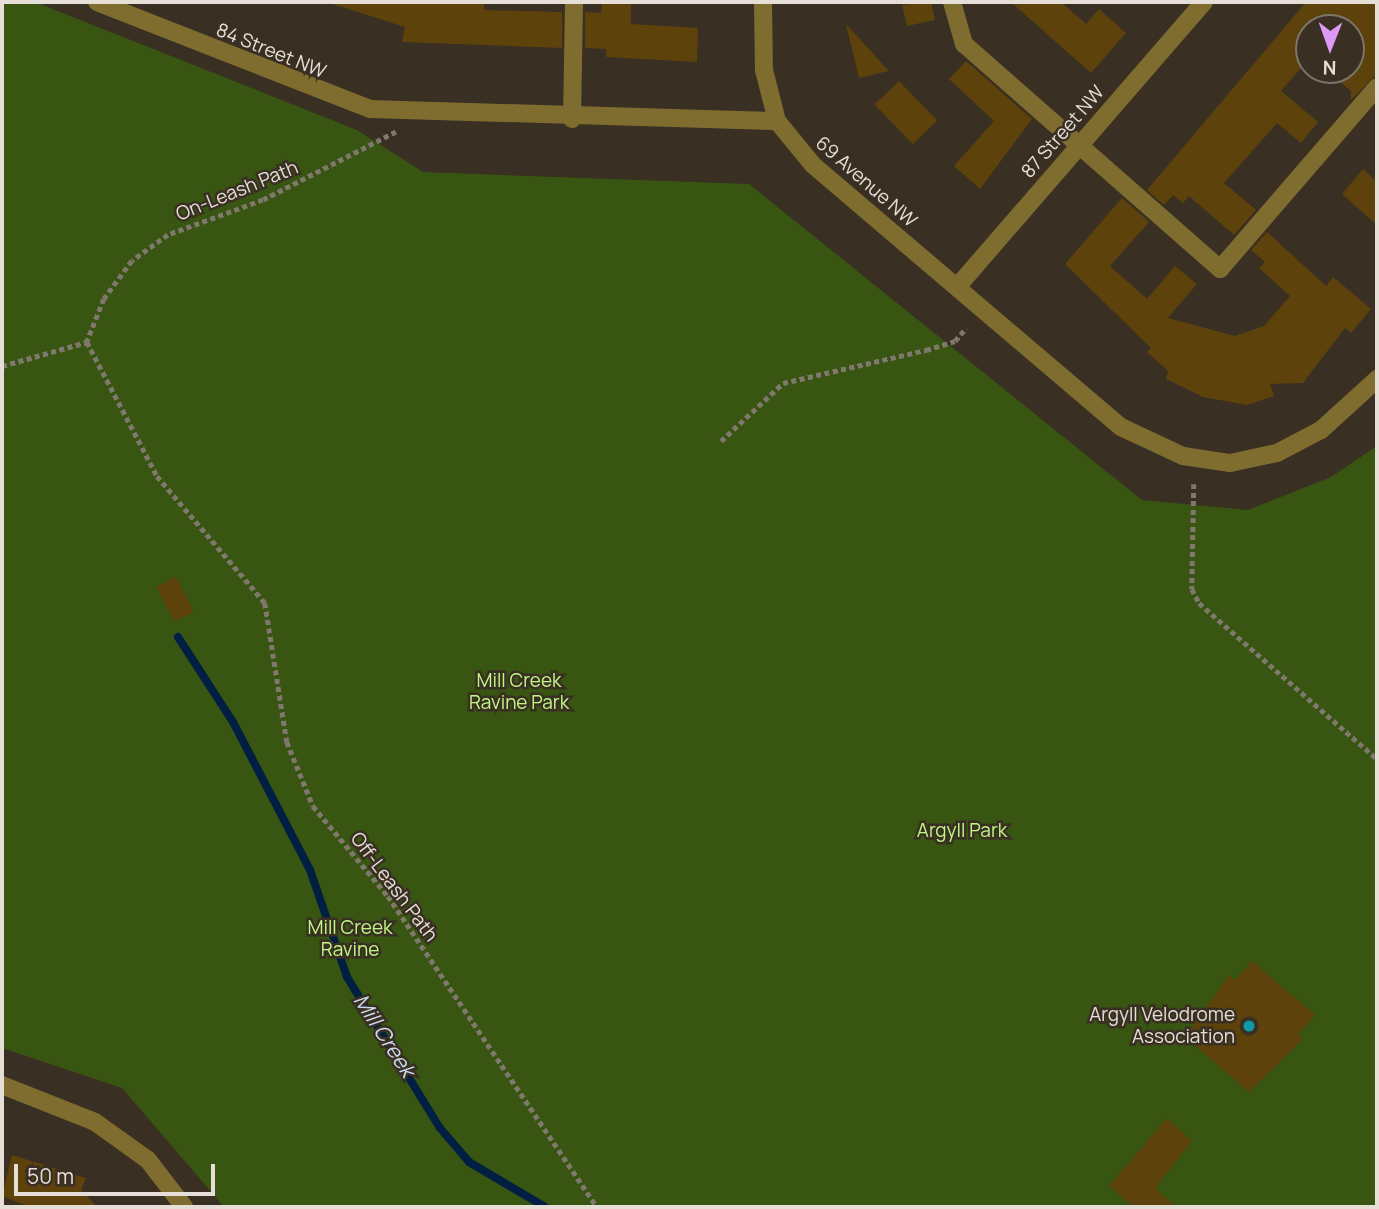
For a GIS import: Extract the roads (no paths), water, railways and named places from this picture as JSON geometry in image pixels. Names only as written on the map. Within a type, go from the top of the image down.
[{"type":"street","name":"84 Street NW","points":[[97,2],[344,104],[393,113],[572,119]]},
{"type":"street","points":[[574,2],[572,119],[778,121],[764,70],[762,2]]},
{"type":"street","points":[[951,2],[964,44],[1220,269],[1377,87]]},
{"type":"street","name":"87 Street NW","points":[[957,286],[1200,3]]},
{"type":"street","name":"69 Avenue NW","points":[[778,121],[813,165],[1140,439],[1206,461],[1254,461],[1321,430],[1377,379]]},
{"type":"street","points":[[2,1085],[54,1101],[148,1160],[184,1207]]},
{"type":"waterway","name":"Mill Creek","points":[[178,637],[233,722],[310,870],[347,977],[440,1128],[469,1162],[545,1207]]},
{"type":"place","name":"Argyll Velodrome Association","points":[[1249,1026]]},
{"type":"park label","name":"Mill Creek Ravine Park","points":[[519,692]]},
{"type":"park label","name":"Argyll Park","points":[[962,831]]},
{"type":"park label","name":"Mill Creek Ravine","points":[[350,939]]}]
